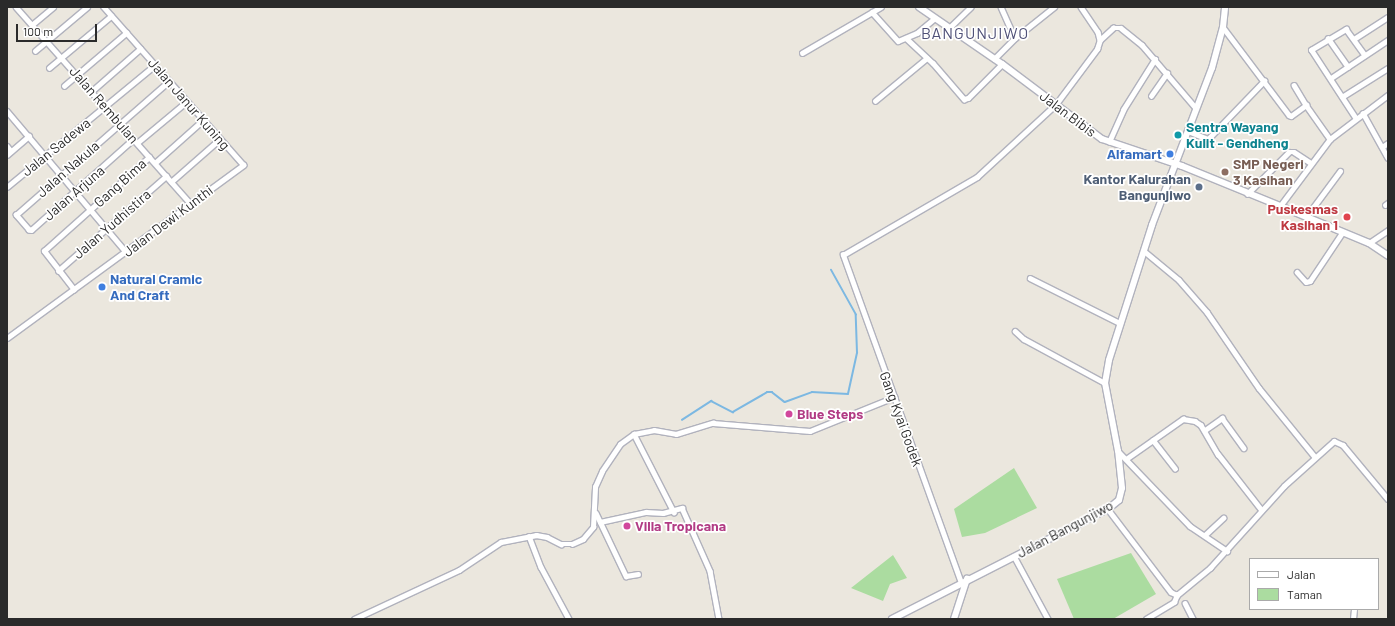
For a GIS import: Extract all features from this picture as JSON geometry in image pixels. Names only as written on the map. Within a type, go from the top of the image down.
[{"type":"main road","name":"Jalan Bibis","points":[[919,7],[1002,64],[1109,142],[1176,164],[1247,194],[1280,206],[1368,244],[1388,256]]},
{"type":"main road","name":"Jalan Bangunjiwo","points":[[892,619],[1108,509],[1116,504],[1121,496],[1118,451],[1105,383],[1120,323],[1144,251],[1212,68],[1223,28],[1225,7]]},
{"type":"street","name":"Jalan Rembulan","points":[[17,7],[191,204]]},
{"type":"street","points":[[33,24],[53,7]]},
{"type":"street","points":[[35,51],[87,7]]},
{"type":"street","name":"Jalan Janur Kuning","points":[[103,7],[169,81],[202,121],[243,165]]},
{"type":"street","points":[[802,53],[881,7]]},
{"type":"street","points":[[949,28],[970,7]]},
{"type":"street","points":[[1001,7],[1015,38]]},
{"type":"street","points":[[994,59],[1015,38],[1054,7]]},
{"type":"street","points":[[1081,7],[1098,32],[1100,40]]},
{"type":"street","points":[[872,12],[898,41],[917,33],[934,18]]},
{"type":"street","points":[[49,68],[111,16]]},
{"type":"street","points":[[1354,38],[1388,17]]},
{"type":"street","points":[[1056,104],[1097,49],[1100,40],[1109,30],[1117,27],[1155,59],[1196,108]]},
{"type":"street","points":[[1223,28],[1290,115],[1306,105]]},
{"type":"street","points":[[1356,119],[1331,78],[1311,50],[1328,38],[1346,29],[1365,55]]},
{"type":"street","points":[[64,86],[126,33]]},
{"type":"street","points":[[906,38],[927,58],[964,99],[968,98],[1002,64]]},
{"type":"street","points":[[1328,38],[1348,66]]},
{"type":"street","points":[[1331,78],[1388,40]]},
{"type":"street","points":[[92,91],[140,49]]},
{"type":"street","points":[[875,101],[927,58]]},
{"type":"street","points":[[1109,142],[1123,110],[1155,59]]},
{"type":"street","name":"Jalan Sadewa","points":[[7,187],[106,107],[155,65]]},
{"type":"street","points":[[1342,97],[1388,68]]},
{"type":"street","points":[[1151,96],[1167,73]]},
{"type":"street","name":"Jalan Nakula","points":[[16,214],[169,81]]},
{"type":"street","points":[[1188,131],[1208,139],[1264,81]]},
{"type":"street","points":[[1294,85],[1330,139]]},
{"type":"street","points":[[1280,206],[1330,139],[1388,95]]},
{"type":"street","name":"Jalan Arjuna","points":[[16,214],[31,230],[136,141],[186,102]]},
{"type":"street","name":"Gang Kyai Godek","points":[[964,581],[894,397],[843,255],[976,177],[1056,104]]},
{"type":"street","points":[[7,111],[126,252]]},
{"type":"street","points":[[1363,113],[1388,158]]},
{"type":"street","points":[[155,163],[202,121]]},
{"type":"street","points":[[7,146],[9,153],[29,136]]},
{"type":"street","points":[[171,182],[220,139]]},
{"type":"street","points":[[1382,147],[1388,143]]},
{"type":"street","points":[[1247,194],[1289,152],[1294,152],[1311,163]]},
{"type":"street","name":"Gang Bima","points":[[58,271],[43,252],[149,156]]},
{"type":"street","name":"Jalan Dewi Kunthi","points":[[7,338],[243,165]]},
{"type":"street","points":[[1306,217],[1340,171]]},
{"type":"street","name":"Jalan Yudhistira","points":[[58,271],[166,176]]},
{"type":"street","points":[[1368,244],[1388,230]]},
{"type":"street","points":[[1297,272],[1306,282],[1310,281],[1342,233]]},
{"type":"street","points":[[1144,251],[1179,280],[1207,312],[1254,381],[1315,457]]},
{"type":"street","points":[[58,271],[74,290]]},
{"type":"street","points":[[1030,278],[1120,323]]},
{"type":"street","points":[[1015,331],[1024,339],[1105,383]]},
{"type":"street","points":[[354,619],[459,570],[501,542],[529,536],[547,537],[562,544],[572,544],[590,535],[596,513],[595,487],[602,471],[620,444],[634,434],[654,430],[676,434],[713,423],[810,431],[894,397]]},
{"type":"street","points":[[1205,430],[1222,418],[1244,448]]},
{"type":"street","points":[[1126,459],[1183,419],[1199,422],[1218,454],[1262,509]]},
{"type":"street","points":[[634,434],[674,512]]},
{"type":"street","points":[[1153,440],[1175,468]]},
{"type":"street","points":[[1146,619],[1174,602],[1177,594],[1227,551],[1262,509],[1315,457],[1334,441],[1340,443],[1388,499]]},
{"type":"street","points":[[1118,451],[1190,526],[1227,551]]},
{"type":"street","points":[[600,522],[646,512],[674,512],[682,508],[710,571],[720,619]]},
{"type":"street","points":[[1108,509],[1171,592],[1177,594]]},
{"type":"street","points":[[596,513],[626,576],[638,574]]},
{"type":"street","points":[[1205,535],[1223,518]]},
{"type":"street","points":[[529,536],[541,567],[569,619]]},
{"type":"street","points":[[1014,556],[1048,619]]},
{"type":"street","points":[[954,619],[964,581]]},
{"type":"street","points":[[1186,603],[1192,619]]},
{"type":"green space","points":[[1014,468],[1037,508],[985,533],[962,537],[954,509]]},
{"type":"green space","points":[[1131,553],[1156,594],[1113,619],[1074,619],[1057,579]]},
{"type":"green space","points":[[893,555],[907,578],[890,584],[883,601],[851,588]]},
{"type":"waterway","points":[[682,420],[711,401],[733,412],[767,392],[772,392],[785,402],[812,392],[848,394],[857,353],[856,315],[831,270]]},
{"type":"place","name":"Sentra Wayang Kulit - Gendheng","points":[[1178,135]]},
{"type":"place","name":"Alfamart","points":[[1170,154]]},
{"type":"place","name":"SMP Negeri 3 Kasihan","points":[[1225,172]]},
{"type":"place","name":"Kantor Kalurahan Bangunjiwo","points":[[1199,187]]},
{"type":"place","name":"Puskesmas Kasihan 1","points":[[1347,217]]},
{"type":"place","name":"Natural Cramic And Craft","points":[[102,287]]},
{"type":"place","name":"Blue Steps","points":[[789,414]]},
{"type":"place","name":"Villa Tropicana","points":[[627,526]]},
{"type":"district","name":"BANGUNJIWO","points":[[975,33]]}]
